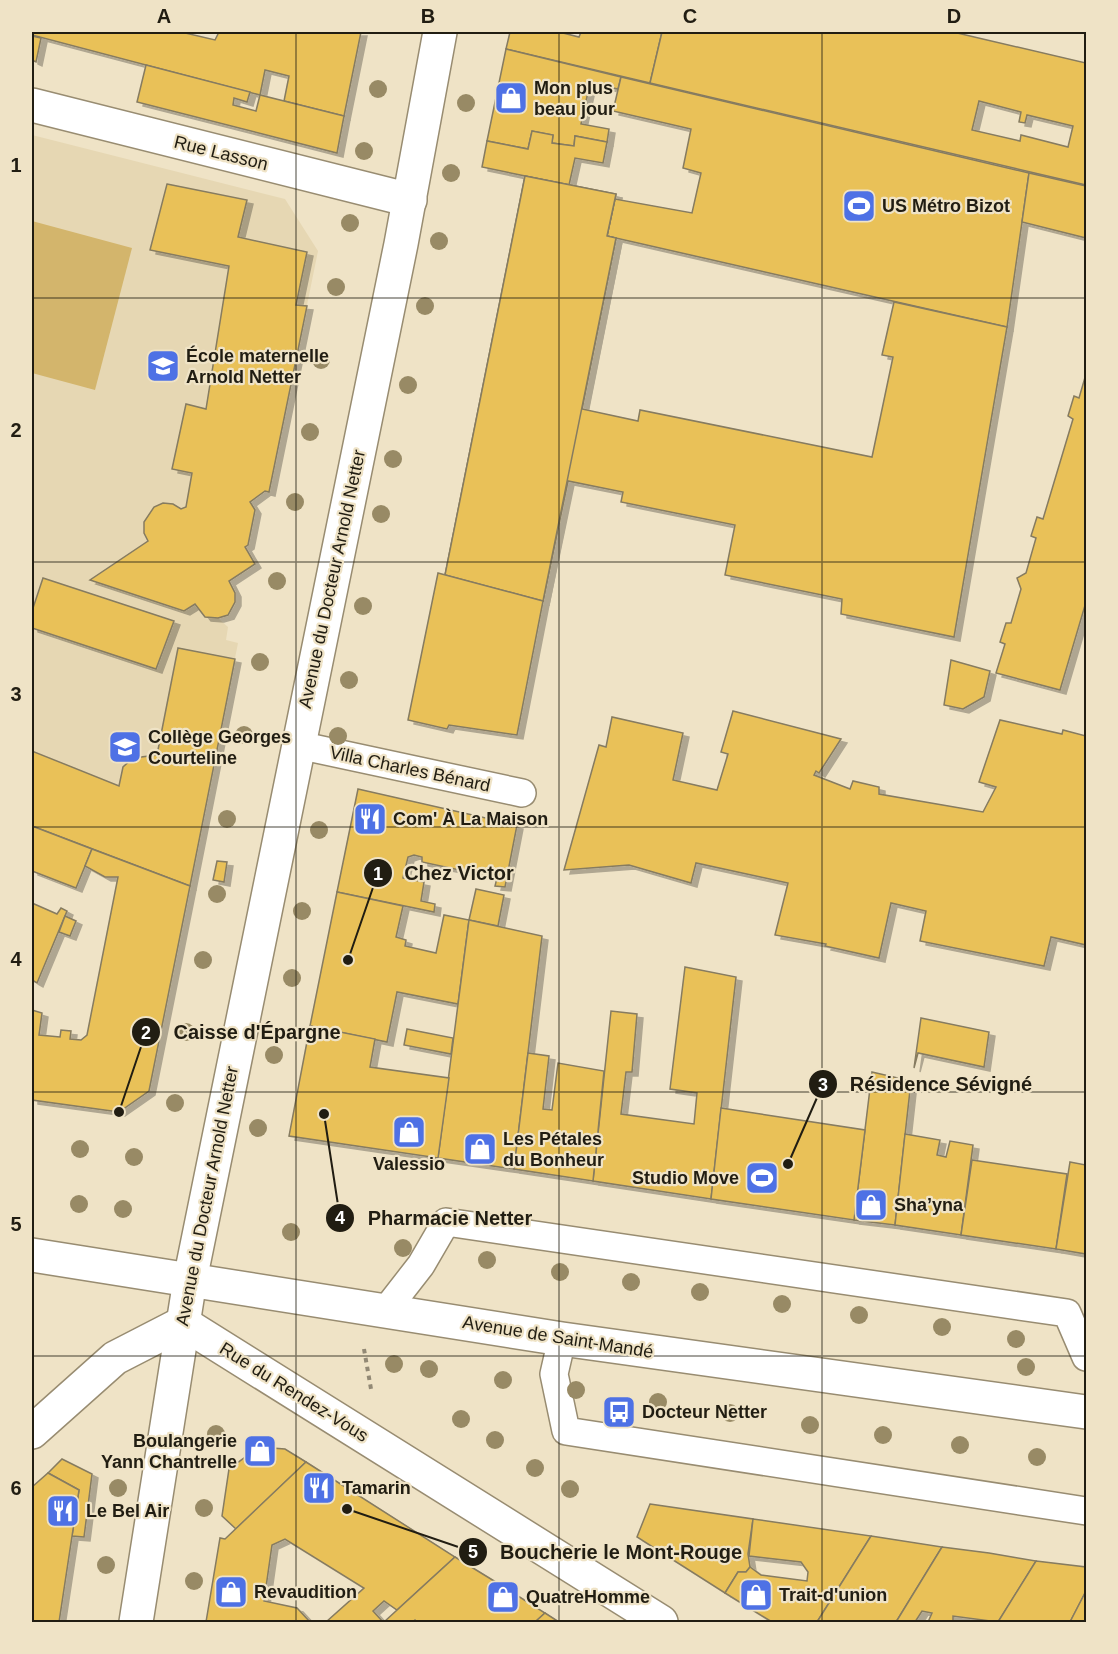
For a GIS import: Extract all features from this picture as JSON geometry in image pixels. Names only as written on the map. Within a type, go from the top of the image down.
[{"type":"street","name":"Avenue du Docteur Arnold Netter","points":[[136,1623],[190,1280],[410,200],[440,32]]},
{"type":"street","name":"Rue Lasson","points":[[32,105],[410,200]]},
{"type":"street","name":"Avenue de Saint-Mandé","points":[[32,1255],[339,1301],[562,1339],[1086,1412]]},
{"type":"street","points":[[32,1432],[115,1358],[183,1323]]},
{"type":"street","name":"Rue du Rendez-Vous","points":[[183,1323],[661,1623]]},
{"type":"lane","name":"Villa Charles Bénard","points":[[298,745],[522,793]]},
{"type":"lane","points":[[387,1310],[422,1265],[446,1222],[1067,1313],[1086,1357]]},
{"type":"lane","points":[[562,1339],[554,1374],[566,1431],[1086,1511]]},
{"type":"path","points":[[339,1301],[363,1348],[371,1390]]},
{"type":"shaded area","name":"École maternelle Arnold Netter","points":[[32,135],[285,199],[318,251],[269,492],[265,491],[250,502],[255,510],[248,545],[245,547],[255,564],[229,581],[235,593],[235,602],[228,615],[219,619],[228,627],[226,640],[238,643],[190,886],[32,826]]},
{"type":"shaded area","points":[[32,221],[132,248],[95,390],[32,373]]},
{"type":"building","points":[[32,32],[181,32],[215,40],[219,32],[361,32],[344,116],[284,101],[289,76],[265,70],[260,95],[32,35]]},
{"type":"building","points":[[510,32],[559,32],[579,37],[581,32],[662,32],[650,83],[506,49]]},
{"type":"building","points":[[662,32],[953,32],[1086,63],[1086,185],[650,83]],"holes":[[[979,101],[1021,112],[1019,122],[1025,123],[1027,115],[1073,126],[1068,147],[1021,135],[1020,141],[972,130]]]},
{"type":"building","points":[[32,36],[41,38],[36,62],[32,60]]},
{"type":"building","points":[[506,49],[621,77],[618,89],[590,83],[581,124],[609,129],[607,142],[575,136],[574,146],[552,143],[553,135],[532,131],[528,149],[487,141]]},
{"type":"building","points":[[146,65],[250,92],[247,102],[234,98],[233,105],[256,111],[260,95],[344,116],[337,153],[137,102]]},
{"type":"building","name":"US Métro Bizot","points":[[621,77],[1029,173],[1007,327],[607,236],[615,199],[692,213],[701,173],[683,168],[691,129],[613,111]]},
{"type":"building","points":[[532,131],[553,135],[552,143],[574,146],[575,136],[607,142],[603,163],[575,158],[569,185],[482,167],[487,141],[528,149]]},
{"type":"building","points":[[1029,173],[1086,186],[1086,238],[1022,222]]},
{"type":"building","points":[[525,176],[616,194],[607,236],[616,238],[582,409],[638,421],[640,410],[872,457],[893,357],[882,355],[894,302],[1007,327],[954,637],[841,614],[842,599],[725,575],[735,525],[621,502],[623,492],[568,481],[543,601],[445,575]]},
{"type":"building","points":[[525,176],[616,194],[607,236],[616,238],[543,601],[445,575]]},
{"type":"building","points":[[167,184],[247,200],[238,237],[307,252],[296,305],[307,306],[269,492],[265,491],[250,502],[255,510],[248,545],[245,547],[255,564],[229,581],[235,593],[235,602],[228,615],[218,618],[205,617],[195,604],[184,611],[90,580],[148,541],[144,533],[144,522],[154,507],[163,503],[173,504],[181,509],[186,507],[192,473],[172,469],[186,404],[206,409],[229,266],[150,250]]},
{"type":"building","points":[[1086,374],[1086,602],[1060,690],[996,673],[1005,644],[1000,642],[1006,623],[1011,623],[1021,589],[1017,578],[1026,573],[1036,538],[1031,536],[1037,517],[1043,519],[1073,419],[1068,416],[1074,396],[1079,398]]},
{"type":"building","points":[[438,573],[543,601],[517,735],[449,725],[447,729],[408,720]]},
{"type":"building","points":[[43,578],[174,621],[156,669],[32,628],[32,611]]},
{"type":"building","points":[[178,648],[235,659],[190,886],[32,826],[32,751],[119,786],[123,767],[133,758],[157,755]]},
{"type":"building","points":[[951,660],[990,671],[984,697],[963,709],[944,705]]},
{"type":"building","points":[[733,711],[841,739],[819,773],[816,771],[814,775],[850,789],[853,781],[879,787],[879,794],[983,812],[996,787],[979,782],[1000,720],[1062,734],[1063,730],[1086,736],[1086,945],[1051,937],[1044,966],[920,941],[926,911],[891,903],[879,958],[825,946],[826,944],[775,935],[788,883],[696,863],[691,883],[629,865],[564,870],[599,745],[606,747],[612,717],[683,733],[673,780],[717,790],[728,754],[721,752]]},
{"type":"building","points":[[358,789],[517,825],[505,887],[495,886],[497,878],[422,862],[422,857],[414,855],[408,857],[403,878],[424,882],[421,901],[435,904],[434,912],[337,892]]},
{"type":"building","points":[[32,826],[92,849],[76,888],[32,871]]},
{"type":"building","points":[[92,849],[190,886],[149,1091],[119,1112],[32,1100],[32,1010],[42,1013],[39,1035],[60,1037],[61,1030],[71,1031],[70,1039],[81,1040],[87,1035],[118,877],[105,877],[85,866]]},
{"type":"building","points":[[217,861],[227,862],[224,882],[213,880]]},
{"type":"building","points":[[476,889],[504,895],[498,926],[469,920]]},
{"type":"building","points":[[337,892],[403,906],[396,937],[406,940],[405,946],[436,953],[444,915],[469,920],[458,1004],[397,992],[387,1042],[310,1026]]},
{"type":"building","points":[[32,903],[57,914],[61,908],[67,911],[37,983],[32,980]]},
{"type":"building","points":[[65,916],[76,921],[70,936],[59,932]]},
{"type":"building","points":[[469,920],[542,936],[514,1169],[438,1158]]},
{"type":"building","points":[[685,967],[736,977],[711,1199],[593,1181],[611,1011],[637,1014],[632,1072],[626,1072],[621,1114],[694,1124],[697,1093],[670,1089]]},
{"type":"building","points":[[921,1018],[989,1032],[984,1067],[918,1053],[914,1068]]},
{"type":"building","points":[[310,1026],[375,1039],[370,1067],[449,1078],[438,1158],[289,1136]]},
{"type":"building","points":[[407,1029],[453,1038],[451,1054],[404,1045]]},
{"type":"building","points":[[528,1053],[549,1056],[543,1109],[552,1110],[558,1063],[604,1071],[593,1181],[514,1169]]},
{"type":"building","points":[[872,1072],[911,1081],[895,1225],[854,1220]]},
{"type":"building","points":[[721,1108],[865,1130],[854,1220],[711,1199]]},
{"type":"building","points":[[905,1134],[940,1140],[937,1155],[946,1157],[950,1141],[973,1145],[961,1235],[895,1225]]},
{"type":"building","points":[[972,1160],[1067,1174],[1056,1249],[961,1235]]},
{"type":"building","points":[[1070,1162],[1086,1165],[1086,1254],[1056,1249]]},
{"type":"building","points":[[259,1447],[285,1449],[306,1462],[236,1529],[222,1516],[229,1469]]},
{"type":"building","points":[[62,1459],[92,1474],[84,1537],[72,1536],[79,1490],[48,1473]]},
{"type":"building","points":[[306,1462],[455,1557],[397,1610],[384,1601],[373,1611],[383,1622],[326,1622],[364,1588],[285,1539],[272,1545],[264,1601],[297,1608],[310,1622],[206,1622],[220,1538],[225,1539]]},
{"type":"building","points":[[48,1473],[79,1490],[59,1622],[32,1622],[32,1487]]},
{"type":"building","points":[[650,1504],[753,1519],[748,1554],[750,1567],[746,1572],[738,1572],[725,1593],[637,1537]]},
{"type":"building","points":[[753,1519],[871,1536],[817,1622],[772,1622],[725,1593],[738,1572],[746,1572],[750,1567],[761,1575],[807,1581],[808,1572],[801,1562],[749,1556]]},
{"type":"building","points":[[871,1536],[942,1547],[896,1622],[817,1622]]},
{"type":"building","points":[[942,1547],[1036,1561],[998,1622],[953,1616],[953,1622],[928,1622],[932,1613],[922,1611],[915,1622],[896,1622]]},
{"type":"building","points":[[455,1557],[545,1613],[535,1622],[417,1622],[415,1620],[412,1622],[384,1622]]},
{"type":"building","points":[[1036,1561],[1086,1567],[1086,1591],[1070,1622],[998,1622]]},
{"type":"building","points":[[1086,1591],[1086,1622],[1070,1622]]},
{"type":"building","points":[[545,1613],[559,1622],[535,1622]]},
{"type":"place","name":"Mon plus beau jour","points":[[511,98]]},
{"type":"place","name":"US Métro Bizot","points":[[859,206]]},
{"type":"place","name":"École maternelle Arnold Netter","points":[[163,366]]},
{"type":"place","name":"Collège Georges Courteline","points":[[125,747]]},
{"type":"place","name":"Com' À La Maison","points":[[370,819]]},
{"type":"place","name":"Chez Victor","points":[[348,960]]},
{"type":"place","name":"Caisse d'Épargne","points":[[119,1112]]},
{"type":"place","name":"Pharmacie Netter","points":[[324,1114]]},
{"type":"place","name":"Valessio","points":[[409,1132]]},
{"type":"place","name":"Les Pétales du Bonheur","points":[[480,1149]]},
{"type":"place","name":"Résidence Sévigné","points":[[788,1164]]},
{"type":"place","name":"Studio Move","points":[[762,1178]]},
{"type":"place","name":"Sha’yna","points":[[871,1205]]},
{"type":"place","name":"Docteur Netter","points":[[619,1412]]},
{"type":"place","name":"Boulangerie Yann Chantrelle","points":[[260,1451]]},
{"type":"place","name":"Tamarin","points":[[319,1488]]},
{"type":"place","name":"Boucherie le Mont-Rouge","points":[[347,1509]]},
{"type":"place","name":"Le Bel Air","points":[[63,1511]]},
{"type":"place","name":"Revaudition","points":[[231,1592]]},
{"type":"place","name":"Trait-d'union","points":[[756,1595]]},
{"type":"place","name":"QuatreHomme","points":[[503,1597]]}]
